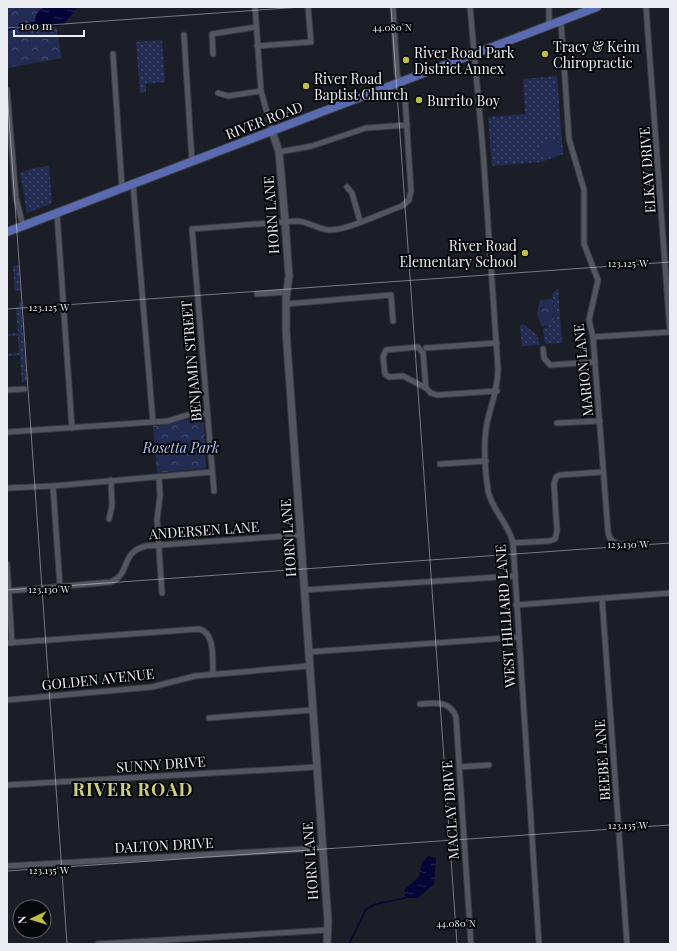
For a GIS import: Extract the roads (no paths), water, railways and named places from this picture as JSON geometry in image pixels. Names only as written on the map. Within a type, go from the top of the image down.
[{"type":"main road","name":"RIVER ROAD","points":[[7,232],[597,7]]},
{"type":"street","points":[[254,7],[261,91],[272,131]]},
{"type":"street","points":[[257,46],[311,42],[308,7]]},
{"type":"street","points":[[285,221],[301,221],[323,229],[332,230],[360,222],[402,206],[410,198],[405,98],[397,74],[393,7]]},
{"type":"street","name":"WEST HILLIARD LANE","points":[[470,7],[497,343],[497,391],[487,424],[486,461],[489,493],[495,509],[509,532],[513,543],[539,944]]},
{"type":"street","points":[[548,7],[550,25]]},
{"type":"street","name":"ELKAY DRIVE","points":[[646,7],[670,332]]},
{"type":"street","name":"MARION LANE","points":[[561,21],[570,139],[584,190],[584,244],[598,280],[589,320],[593,337],[608,534],[614,542],[625,544]]},
{"type":"street","points":[[213,54],[212,34],[256,28]]},
{"type":"street","points":[[184,35],[192,162]]},
{"type":"street","points":[[113,54],[122,188]]},
{"type":"street","points":[[7,90],[16,198],[23,226]]},
{"type":"street","points":[[218,94],[228,96],[261,91]]},
{"type":"street","points":[[279,152],[313,146],[366,128],[407,125]]},
{"type":"street","name":"HORN LANE","points":[[272,131],[279,152],[289,276],[286,304],[308,652],[328,930],[327,944]]},
{"type":"street","points":[[133,184],[153,422]]},
{"type":"street","points":[[347,187],[352,193],[360,222]]},
{"type":"street","points":[[57,213],[72,428]]},
{"type":"street","name":"BENJAMIN STREET","points":[[214,491],[192,229],[285,221]]},
{"type":"street","points":[[257,294],[287,292]]},
{"type":"street","points":[[286,304],[391,295],[393,321]]},
{"type":"street","points":[[593,337],[670,332]]},
{"type":"street","points":[[426,348],[497,343]]},
{"type":"street","points":[[426,388],[423,353],[418,346],[388,349],[384,351],[384,370],[386,375],[403,376],[426,388],[437,396],[497,391]]},
{"type":"street","points":[[543,348],[544,358],[550,365],[595,362]]},
{"type":"street","points":[[7,390],[24,389]]},
{"type":"street","points":[[7,432],[153,422],[172,420],[189,415],[207,414]]},
{"type":"street","points":[[557,423],[600,421]]},
{"type":"street","points":[[440,464],[486,461]]},
{"type":"street","points":[[7,488],[53,486],[212,472]]},
{"type":"street","points":[[513,543],[556,541],[557,531],[554,476],[603,472]]},
{"type":"street","points":[[159,476],[160,496],[156,514],[162,592]]},
{"type":"street","points":[[109,519],[112,506],[111,480]]},
{"type":"street","points":[[53,486],[60,587]]},
{"type":"street","name":"ANDERSEN LANE","points":[[9,591],[111,582],[116,580],[124,571],[129,556],[135,549],[146,546],[301,535]]},
{"type":"street","points":[[7,564],[9,591],[9,643],[192,629],[205,631],[211,642],[213,674]]},
{"type":"street","points":[[304,590],[515,576]]},
{"type":"street","points":[[516,605],[670,593]]},
{"type":"street","name":"BEEBE LANE","points":[[602,598],[627,944]]},
{"type":"street","points":[[308,652],[519,637]]},
{"type":"street","name":"GOLDEN AVENUE","points":[[7,700],[152,688],[188,677],[309,666]]},
{"type":"street","name":"MACLAY DRIVE","points":[[420,704],[442,703],[453,710],[456,717],[471,944]]},
{"type":"street","points":[[209,718],[312,710]]},
{"type":"street","points":[[459,767],[489,765]]},
{"type":"street","name":"SUNNY DRIVE","points":[[7,785],[317,767]]},
{"type":"street","name":"DALTON DRIVE","points":[[7,866],[322,848]]},
{"type":"street","points":[[98,944],[328,930]]},
{"type":"water","points":[[46,7],[78,7],[64,24],[45,29],[36,25],[35,19],[39,12]]},
{"type":"water","points":[[428,856],[436,858],[434,884],[418,898],[407,898],[405,896],[405,889],[419,877],[422,863]]},
{"type":"waterway","points":[[7,30],[35,22]]},
{"type":"waterway","points":[[349,944],[366,909],[376,904],[405,898]]},
{"type":"place","name":"Tracy & Keim Chiropractic","points":[[545,54]]},
{"type":"place","name":"River Road Park District Annex","points":[[406,60]]},
{"type":"place","name":"River Road Baptist Church","points":[[306,86]]},
{"type":"place","name":"Burrito Boy","points":[[419,100]]},
{"type":"place","name":"River Road Elementary School","points":[[525,253]]},
{"type":"district","name":"RIVER ROAD","points":[[133,789]]},
{"type":"park label","name":"Rosetta Park","points":[[181,447]]}]
